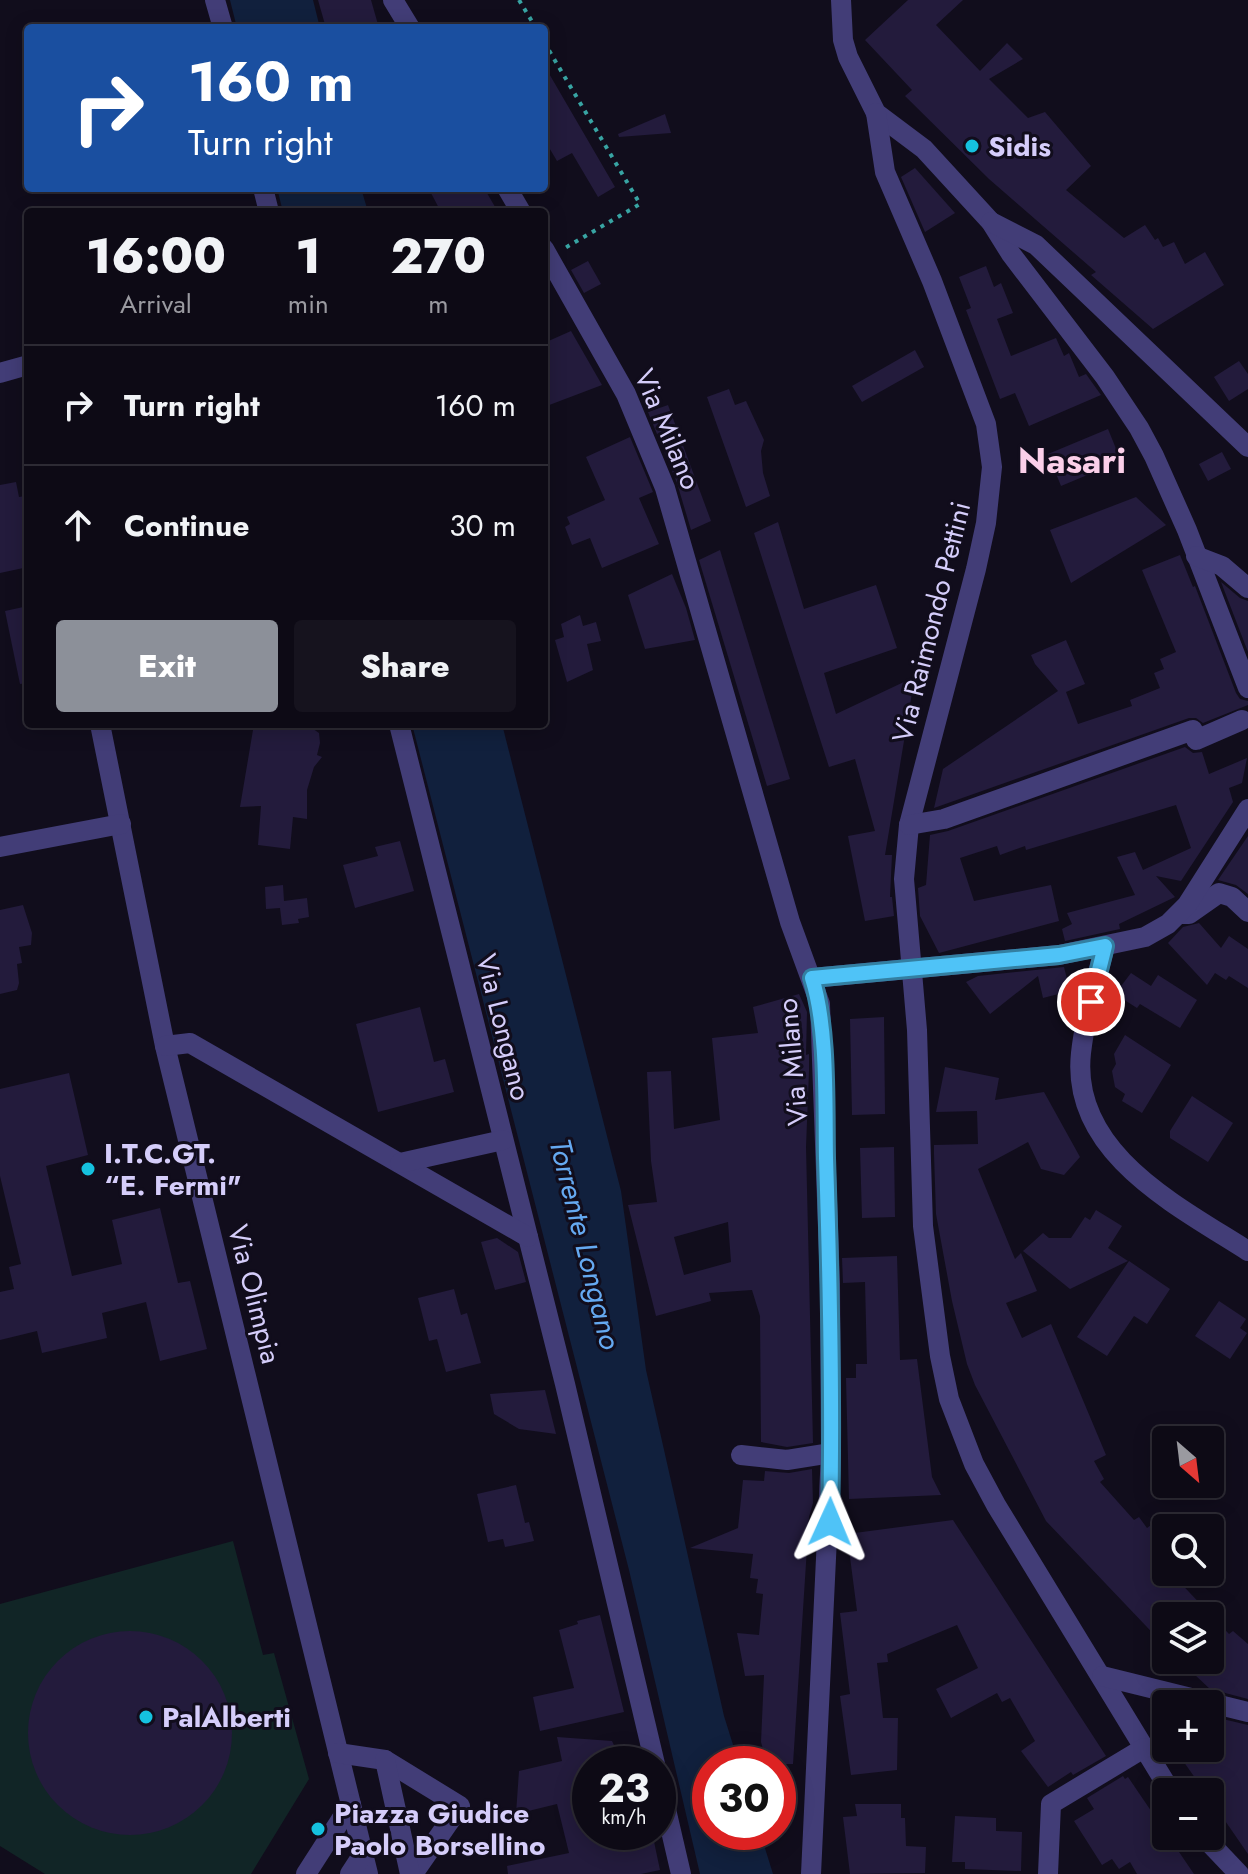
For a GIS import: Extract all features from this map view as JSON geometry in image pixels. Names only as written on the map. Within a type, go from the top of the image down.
[{"type":"street","points":[[215,0],[222,24]]},
{"type":"street","points":[[393,0],[408,24]]},
{"type":"street","points":[[841,0],[843,40],[848,57],[876,113],[924,149],[991,222],[1011,254],[1105,377],[1139,428],[1196,556],[1248,688]]},
{"type":"street","name":"Via Raimondo Pettini","points":[[876,113],[885,172],[932,281],[986,424],[992,467],[986,523],[976,569],[909,825],[904,879],[913,970],[923,1226],[940,1356],[959,1431],[974,1464],[1162,1778]]},
{"type":"street","points":[[991,222],[1036,245],[1248,447]]},
{"type":"street","name":"Via Milano","points":[[548,257],[626,394],[665,488],[790,922],[820,1004],[830,1284],[831,1453],[811,1874]]},
{"type":"street","points":[[0,373],[24,366]]},
{"type":"street","points":[[1196,556],[1222,566],[1248,588]]},
{"type":"street","points":[[909,825],[944,819],[1193,730],[1196,740],[1242,720]]},
{"type":"street","name":"Via Olimpia","points":[[101,728],[165,1046],[365,1864]]},
{"type":"street","name":"Via Longano","points":[[400,728],[528,1237],[651,1746]]},
{"type":"street","points":[[812,978],[1059,955],[1145,937],[1168,924],[1178,914],[1248,809]]},
{"type":"street","points":[[0,847],[121,824]]},
{"type":"street","points":[[1178,914],[1189,914],[1219,893],[1232,897],[1248,912]]},
{"type":"street","points":[[1105,946],[1080,1055],[1083,1091],[1094,1123],[1115,1154],[1143,1183],[1248,1251]]},
{"type":"street","points":[[165,1046],[190,1043],[528,1237]]},
{"type":"street","points":[[400,1163],[503,1140]]},
{"type":"street","points":[[741,1455],[787,1460],[831,1453]]},
{"type":"street","points":[[1102,1676],[1248,1712]]},
{"type":"street","points":[[1048,1874],[1051,1804],[1144,1748]]},
{"type":"street","points":[[338,1753],[385,1760],[460,1806],[412,1874]]},
{"type":"street","points":[[385,1760],[412,1874]]},
{"type":"street","points":[[306,1874],[351,1804]]},
{"type":"street","points":[[675,1850],[681,1874]]},
{"type":"street","points":[[1216,1850],[1239,1874]]},
{"type":"street","points":[[350,1874],[365,1864]]},
{"type":"path","points":[[519,0],[534,24]]},
{"type":"path","points":[[548,49],[640,204],[548,252]]},
{"type":"green space","name":"PalAlberti","points":[[233,1541],[263,1655],[274,1653],[309,1779],[251,1874],[45,1874],[0,1846],[0,1604]]},
{"type":"water","points":[[230,0],[313,0],[319,24],[236,24]]},
{"type":"water","points":[[278,192],[362,192],[367,208],[282,208]]},
{"type":"water","name":"Torrente Longano","points":[[413,728],[503,728],[621,1191],[646,1370],[733,1746],[692,1746],[692,1840],[676,1771],[676,1746],[670,1746],[629,1570]]},
{"type":"water","points":[[694,1850],[766,1850],[773,1874],[700,1874]]},
{"type":"building","points":[[318,0],[371,0],[378,24],[325,24]]},
{"type":"building","points":[[908,0],[963,0],[936,25],[980,71],[1007,43],[1023,59],[989,79],[1028,118],[1045,112],[1091,166],[1066,190],[1124,238],[1145,225],[1163,247],[1174,242],[1185,264],[1205,252],[1224,285],[1153,329],[1091,275],[1096,272],[989,179],[905,96],[912,90],[865,40]]},
{"type":"building","points":[[548,72],[615,187],[598,197],[572,153],[557,161],[548,146]]},
{"type":"building","points":[[665,114],[671,133],[619,137],[618,134]]},
{"type":"building","points":[[915,168],[955,213],[925,232],[901,177]]},
{"type":"building","points":[[486,192],[496,208],[439,208],[431,193]]},
{"type":"building","points":[[588,261],[601,284],[584,293],[571,270]]},
{"type":"building","points":[[986,266],[994,287],[1001,283],[1013,313],[997,319],[1011,356],[1056,338],[1064,356],[1069,353],[1079,377],[1086,374],[1101,395],[1029,426],[1015,393],[1000,399],[966,310],[971,308],[959,277]]},
{"type":"building","points":[[571,331],[602,385],[548,405],[548,341]]},
{"type":"building","points":[[915,350],[924,367],[862,402],[852,386]]},
{"type":"building","points":[[1239,361],[1248,374],[1248,389],[1229,401],[1214,377]]},
{"type":"building","points":[[729,389],[735,405],[746,401],[764,440],[761,451],[763,473],[770,496],[746,507],[707,397]]},
{"type":"building","points":[[668,405],[711,521],[691,530],[677,483],[648,412]]},
{"type":"building","points":[[1108,429],[1121,461],[1061,486],[1048,454]]},
{"type":"building","points":[[630,437],[653,492],[639,498],[659,544],[602,568],[590,538],[572,545],[565,527],[570,524],[567,517],[605,500],[586,457]]},
{"type":"building","points":[[1222,452],[1231,469],[1208,481],[1199,464]]},
{"type":"building","points":[[16,482],[19,497],[24,496],[24,568],[0,573],[0,485]]},
{"type":"building","points":[[1136,497],[1166,525],[1071,583],[1050,530]]},
{"type":"building","points":[[778,522],[804,609],[876,585],[897,648],[824,673],[836,714],[906,681],[912,693],[885,855],[892,855],[890,897],[894,916],[865,921],[848,836],[875,831],[855,759],[829,767],[754,533]]},
{"type":"building","points":[[720,550],[790,779],[767,786],[699,560]]},
{"type":"building","points":[[1180,555],[1236,693],[1240,699],[1248,701],[1248,705],[1203,723],[1189,718],[934,808],[943,769],[1058,691],[1031,655],[1066,640],[1085,684],[1066,692],[1078,724],[1132,706],[1130,700],[1160,688],[1154,673],[1164,669],[1160,659],[1176,652],[1142,570]]},
{"type":"building","points":[[672,574],[695,640],[645,649],[628,595]]},
{"type":"building","points":[[1221,582],[1248,601],[1248,652]]},
{"type":"building","points":[[24,607],[24,684],[20,684],[5,611]]},
{"type":"building","points":[[580,615],[583,626],[596,622],[601,641],[587,644],[593,670],[567,682],[555,640],[564,637],[561,624]]},
{"type":"building","points":[[253,728],[312,728],[319,733],[317,755],[322,757],[314,767],[307,790],[307,819],[293,817],[290,849],[258,845],[261,806],[240,807]]},
{"type":"building","points":[[1185,747],[1193,753],[1202,752],[1209,774],[1247,758],[1242,783],[1229,788],[1233,802],[1181,881],[1156,876],[1175,897],[1119,924],[1120,929],[1065,941],[1062,929],[1072,924],[1067,913],[1135,895],[1117,857],[1135,852],[1143,870],[1191,848],[1176,805],[1026,850],[1025,846],[1000,855],[997,846],[960,858],[974,901],[1051,885],[1059,921],[939,953],[920,916],[918,888],[926,885],[930,835]]},
{"type":"building","points":[[1248,836],[1248,894],[1236,885],[1218,880]]},
{"type":"building","points":[[400,841],[414,891],[355,908],[343,865],[378,856],[375,847]]},
{"type":"building","points":[[283,885],[284,901],[307,898],[309,917],[298,919],[299,923],[282,925],[280,908],[266,909],[265,887]]},
{"type":"building","points":[[23,905],[32,933],[31,945],[19,947],[22,963],[17,964],[17,990],[0,994],[0,910]]},
{"type":"building","points":[[1199,923],[1221,948],[1229,936],[1248,949],[1248,988],[1229,976],[1226,980],[1215,973],[1207,985],[1168,943],[1183,927]]},
{"type":"building","points":[[1064,967],[1070,991],[1043,998],[1038,976],[990,1014],[966,982],[978,976]]},
{"type":"building","points":[[1131,973],[1151,986],[1158,975],[1197,1000],[1180,1028],[1140,1004],[1137,1008],[1115,994]]},
{"type":"building","points":[[799,994],[807,1012],[806,1055],[809,1054],[809,1071],[806,1147],[813,1443],[787,1447],[761,1442],[760,1316],[752,1290],[709,1293],[711,1301],[656,1316],[628,1205],[657,1202],[651,1161],[647,1072],[671,1071],[674,1129],[720,1120],[712,1038],[758,1033],[753,1007]],"holes":[[[728,1222],[731,1262],[684,1275],[674,1237]]]},
{"type":"building","points":[[420,1007],[434,1062],[445,1059],[454,1092],[378,1112],[356,1024]]},
{"type":"building","points":[[884,1017],[885,1114],[852,1115],[850,1019]]},
{"type":"building","points":[[1125,1035],[1171,1065],[1142,1113],[1122,1101],[1125,1094],[1115,1087],[1112,1071],[1116,1064],[1114,1054]]},
{"type":"building","points":[[945,1067],[999,1078],[995,1100],[1044,1092],[1080,1157],[1064,1175],[1041,1169],[1028,1142],[978,1169],[1015,1259],[1021,1253],[1037,1291],[1006,1303],[1022,1338],[1051,1324],[1106,1455],[1094,1461],[1104,1479],[1100,1482],[1134,1520],[1139,1517],[1147,1528],[1152,1524],[1152,1586],[1183,1586],[1199,1602],[1152,1602],[1152,1632],[1046,1521],[975,1385],[952,1301],[936,1214],[934,1145],[978,1144],[977,1111],[936,1112]]},
{"type":"building","points":[[69,1073],[88,1155],[46,1166],[72,1276],[122,1264],[112,1220],[160,1208],[178,1283],[190,1281],[207,1349],[160,1361],[146,1302],[102,1313],[107,1338],[42,1353],[37,1331],[0,1340],[0,1292],[14,1289],[9,1267],[21,1264],[0,1176],[0,1089]]},
{"type":"building","points":[[1192,1096],[1233,1123],[1208,1162],[1170,1138],[1170,1131]]},
{"type":"building","points":[[894,1147],[895,1217],[862,1218],[860,1148]]},
{"type":"building","points":[[1096,1210],[1122,1226],[1108,1248],[1128,1261],[1070,1289],[1023,1251],[1043,1233],[1049,1238],[1071,1238],[1085,1217],[1090,1220]]},
{"type":"building","points":[[497,1238],[518,1252],[526,1282],[495,1290],[481,1242]]},
{"type":"building","points":[[897,1256],[900,1360],[917,1359],[932,1477],[941,1495],[849,1499],[846,1378],[856,1378],[856,1364],[867,1364],[865,1282],[843,1283],[842,1258]]},
{"type":"building","points":[[1129,1261],[1170,1289],[1147,1324],[1134,1316],[1107,1356],[1077,1337]]},
{"type":"building","points":[[454,1289],[461,1315],[467,1313],[481,1363],[446,1372],[437,1339],[429,1341],[418,1298]]},
{"type":"building","points":[[1219,1301],[1246,1319],[1240,1328],[1247,1333],[1230,1359],[1195,1336]]},
{"type":"building","points":[[545,1390],[556,1434],[519,1429],[494,1414],[490,1394]]},
{"type":"building","points":[[812,1469],[813,1503],[809,1517],[794,1746],[762,1746],[764,1675],[745,1676],[737,1633],[759,1635],[763,1594],[756,1593],[758,1579],[750,1578],[753,1554],[690,1548],[738,1528],[743,1480],[764,1481],[765,1471],[789,1473]]},
{"type":"building","points":[[516,1485],[525,1523],[529,1522],[534,1541],[505,1547],[503,1539],[488,1542],[477,1494]]},
{"type":"building","points":[[953,1520],[1106,1756],[1048,1787],[1021,1751],[1035,1741],[1010,1698],[1002,1702],[997,1693],[951,1718],[936,1689],[978,1668],[957,1625],[887,1654],[888,1662],[877,1663],[883,1718],[898,1718],[897,1770],[851,1775],[840,1696],[850,1694],[840,1613],[857,1611],[847,1534]]},
{"type":"building","points":[[600,1615],[624,1712],[540,1731],[533,1697],[574,1688],[559,1630]]},
{"type":"building","points":[[1224,1629],[1229,1634],[1233,1631],[1248,1644],[1248,1699],[1224,1693],[1224,1690],[1210,1689],[1194,1674],[1224,1674]]},
{"type":"building","points":[[130,1631],[169,1638],[202,1661],[225,1694],[232,1733],[225,1772],[202,1805],[169,1828],[130,1835],[91,1828],[58,1805],[35,1772],[28,1733],[35,1694],[58,1661],[91,1638]]},
{"type":"building","points":[[1224,1719],[1248,1725],[1248,1854],[1224,1819],[1224,1778],[1195,1778],[1184,1762],[1224,1762]]},
{"type":"building","points":[[557,1737],[612,1741],[614,1746],[572,1746],[572,1850],[656,1850],[660,1870],[641,1874],[508,1874],[507,1866],[569,1853],[557,1804],[516,1814],[519,1771],[562,1761]]},
{"type":"building","points":[[1123,1776],[1125,1779],[1128,1777],[1152,1812],[1152,1850],[1178,1850],[1194,1874],[1137,1874],[1130,1862],[1119,1869],[1112,1859],[1102,1865],[1074,1821],[1094,1809],[1087,1798]]},
{"type":"building","points":[[855,1804],[901,1804],[906,1846],[926,1847],[925,1873],[850,1874],[843,1817],[857,1816]]},
{"type":"building","points":[[955,1816],[996,1818],[996,1831],[1022,1832],[1021,1871],[965,1869],[965,1862],[952,1862]]},
{"type":"place","name":"Sidis","points":[[972,146]]},
{"type":"place","name":"I.T.C.GT. “E. Fermi\"","points":[[88,1169]]},
{"type":"place","name":"PalAlberti","points":[[146,1717]]},
{"type":"place","name":"Piazza Giudice Paolo Borsellino","points":[[318,1829]]},
{"type":"district","name":"Nasari","points":[[1072,460]]},
{"type":"route","points":[[830,1522],[830,1284],[825,1122],[820,1004],[812,978],[1059,955],[1105,946],[1091,1002]]}]
